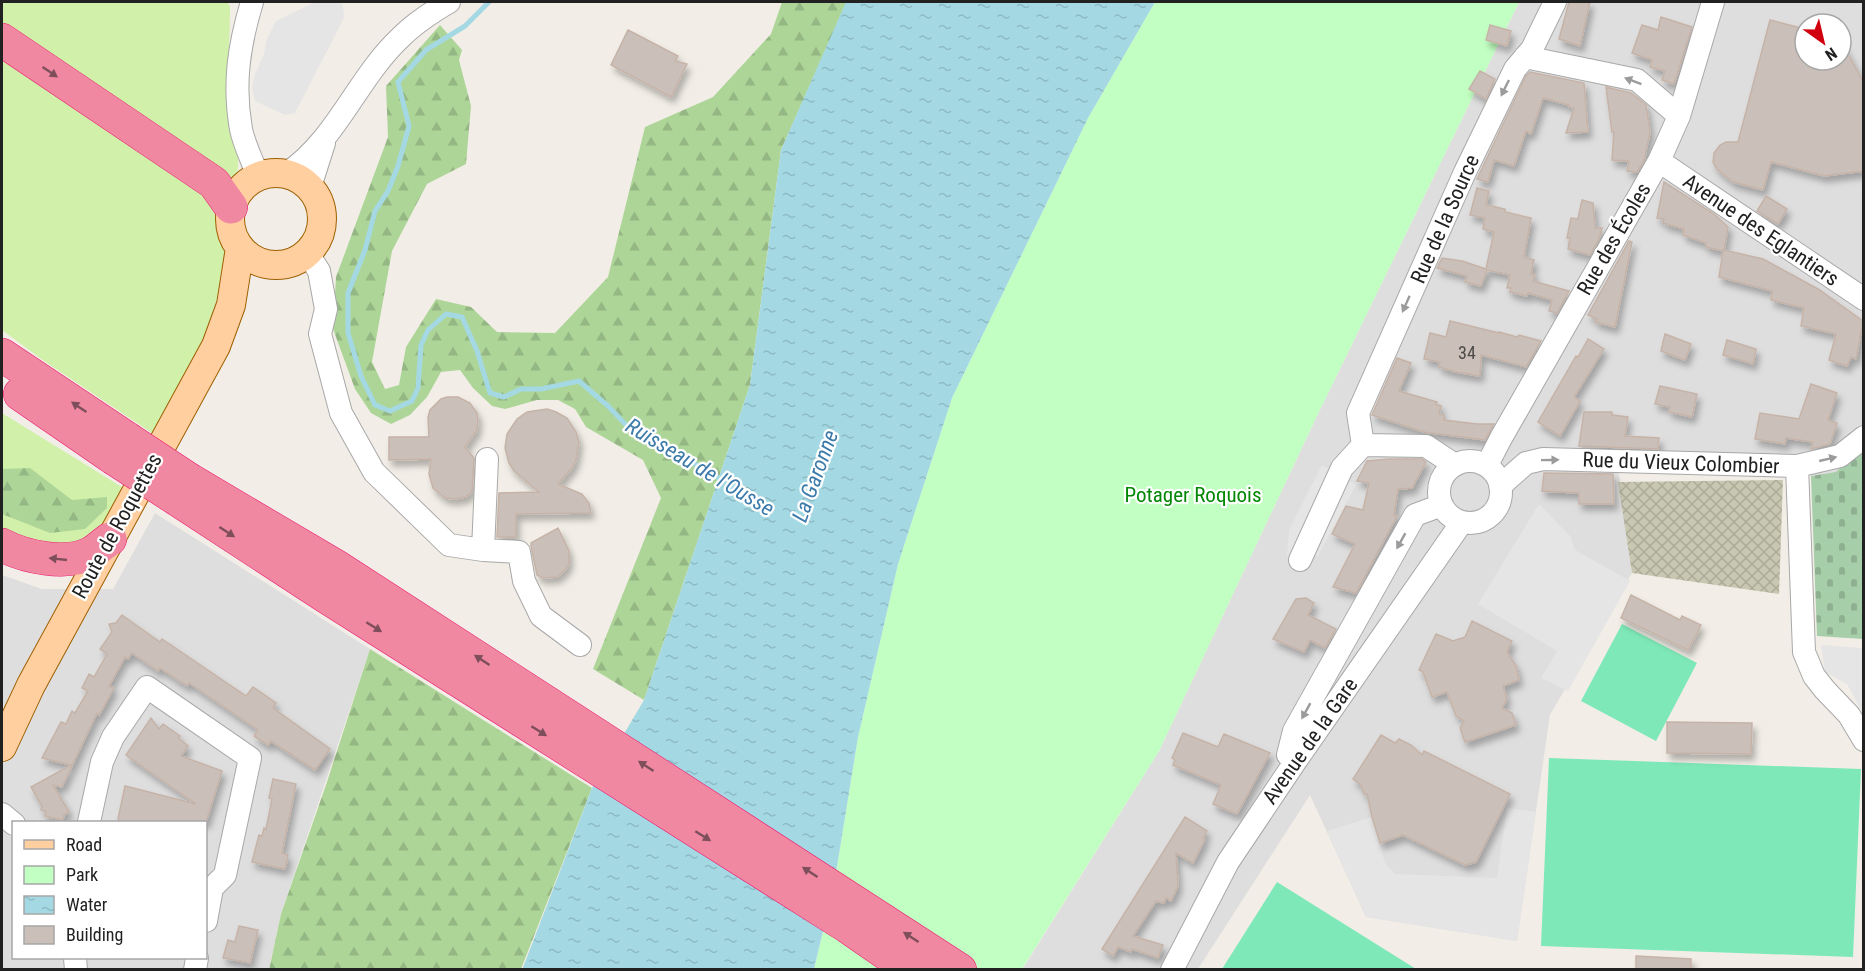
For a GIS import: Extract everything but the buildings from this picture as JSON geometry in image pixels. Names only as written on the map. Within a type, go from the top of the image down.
[{"type":"highway","points":[[2,40],[214,183],[231,207]]},
{"type":"highway","points":[[2,355],[120,448]]},
{"type":"highway","points":[[2,381],[120,448],[854,915],[960,969]]},
{"type":"highway","points":[[2,545],[16,552],[66,560],[90,553],[110,538]]},
{"type":"highway","points":[[854,915],[910,969]]},
{"type":"main road","points":[[285,179],[318,200],[322,214],[321,229],[316,243],[308,254],[279,266],[264,264],[250,258],[233,236],[230,222],[231,207],[237,194],[248,183],[285,179]]},
{"type":"main road","name":"Route de Roquettes","points":[[2,747],[31,685],[216,346],[231,305],[240,248]]},
{"type":"main road","name":"Route de Roquettes","points":[[231,305],[264,264]]},
{"type":"street","points":[[252,2],[237,66],[241,131],[285,179],[327,136],[376,66],[400,37],[428,14],[449,2]]},
{"type":"street","name":"Rue de la Source","points":[[1362,444],[1358,413],[1465,172],[1515,69],[1532,49],[1555,2]]},
{"type":"street","name":"Rue des Écoles","points":[[1487,465],[1659,161],[1679,116],[1713,2]]},
{"type":"street","points":[[1526,57],[1637,81],[1679,116]]},
{"type":"street","name":"Avenue des Eglantiers","points":[[1659,161],[1863,299]]},
{"type":"street","points":[[308,254],[319,271],[326,309],[320,334],[341,413],[374,472],[449,545],[519,552],[524,581],[541,616],[580,645]]},
{"type":"street","name":"Rue du Vieux Colombier","points":[[1500,486],[1526,463],[1543,459],[1797,466],[1840,456],[1863,437]]},
{"type":"street","points":[[1300,560],[1342,468],[1362,444],[1426,446],[1455,465]]},
{"type":"street","points":[[483,550],[488,459]]},
{"type":"street","points":[[1475,460],[1487,465],[1497,477],[1500,486],[1499,502],[1486,518],[1473,522],[1462,522],[1452,518],[1442,505],[1439,494],[1440,483],[1445,473],[1455,465],[1475,460]]},
{"type":"street","points":[[1797,466],[1804,652],[1814,676],[1850,715],[1863,740]]},
{"type":"street","points":[[1295,762],[1288,755],[1294,731],[1415,514],[1442,505]]},
{"type":"street","name":"Avenue de la Gare","points":[[1172,969],[1228,862],[1462,522]]},
{"type":"street","points":[[89,821],[102,762],[113,737],[147,687],[250,758],[215,873],[207,916]]},
{"type":"shaded area","points":[[315,2],[340,2],[343,6],[344,18],[295,113],[285,115],[255,101],[252,88],[255,74],[264,54],[266,41],[276,21]]},
{"type":"shaded area","points":[[1519,2],[1863,2],[1863,444],[1836,473],[1811,476],[1757,455],[1616,452],[1632,573],[1550,715],[1517,941],[1366,917],[1310,795],[1198,969],[1022,970],[1159,751],[1316,418]]},
{"type":"shaded area","points":[[1322,465],[1356,485],[1318,556],[1287,556],[1289,530]]},
{"type":"shaded area","points":[[1783,480],[1779,594],[1632,573],[1618,482]]},
{"type":"shaded area","points":[[1539,504],[1570,536],[1575,550],[1630,581],[1568,691],[1541,678],[1557,651],[1478,604]]},
{"type":"shaded area","points":[[155,513],[370,649],[281,914],[269,969],[2,969],[2,575],[42,589],[113,589]]},
{"type":"shaded area","points":[[1821,645],[1863,648],[1863,714],[1847,684],[1825,672]]},
{"type":"shaded area","points":[[1507,808],[1536,812],[1517,941],[1366,917],[1327,831],[1372,817],[1385,863],[1395,874],[1497,878]]},
{"type":"green space","points":[[2,2],[228,2],[230,7],[229,94],[238,159],[238,169],[235,175],[229,182],[2,31]]},
{"type":"green space","points":[[782,2],[847,2],[781,150],[750,385],[644,700],[593,669],[661,498],[643,460],[586,427],[575,409],[558,400],[537,400],[505,409],[492,406],[473,388],[460,370],[441,372],[427,397],[410,415],[391,424],[371,413],[355,389],[333,329],[336,277],[388,137],[386,86],[440,25],[462,50],[459,60],[471,106],[466,164],[427,184],[392,251],[372,362],[385,389],[399,385],[406,347],[436,299],[471,307],[497,332],[555,333],[608,277],[645,127],[713,97],[771,34]]},
{"type":"green space","name":"Potager Roquois","points":[[1155,2],[1519,2],[1316,418],[1159,751],[1022,969],[814,970],[834,885],[858,737],[898,564],[952,398],[1088,118]]},
{"type":"green space","points":[[2,51],[206,188],[217,210],[220,234],[228,255],[228,270],[213,310],[207,342],[158,437],[44,361],[2,330]]},
{"type":"green space","points":[[2,413],[125,489],[102,530],[78,547],[2,535]]},
{"type":"green space","points":[[1863,444],[1863,639],[1817,636],[1811,476],[1836,472]]},
{"type":"green space","points":[[30,468],[72,500],[107,497],[107,508],[85,529],[50,533],[2,514],[2,469]]},
{"type":"green space","points":[[1622,624],[1697,663],[1656,741],[1581,701]]},
{"type":"green space","points":[[370,649],[592,788],[521,969],[269,970],[281,914]]},
{"type":"green space","points":[[1549,758],[1861,769],[1853,957],[1541,946]]},
{"type":"green space","points":[[1277,882],[1416,969],[1222,969]]},
{"type":"water","name":"La Garonne","points":[[846,2],[1155,2],[1088,118],[952,398],[898,564],[858,737],[834,885],[814,969],[522,970],[592,788],[644,700],[750,385],[781,150]]},
{"type":"waterway","name":"Ruisseau de l'Ousse","points":[[489,2],[465,26],[426,50],[398,82],[409,126],[398,166],[388,191],[375,211],[365,250],[348,293],[348,333],[361,376],[375,405],[390,411],[412,401],[418,388],[421,345],[428,330],[446,314],[462,317],[477,351],[490,393],[504,397],[521,389],[541,389],[579,381],[629,428],[662,449],[674,452],[724,481]]}]
